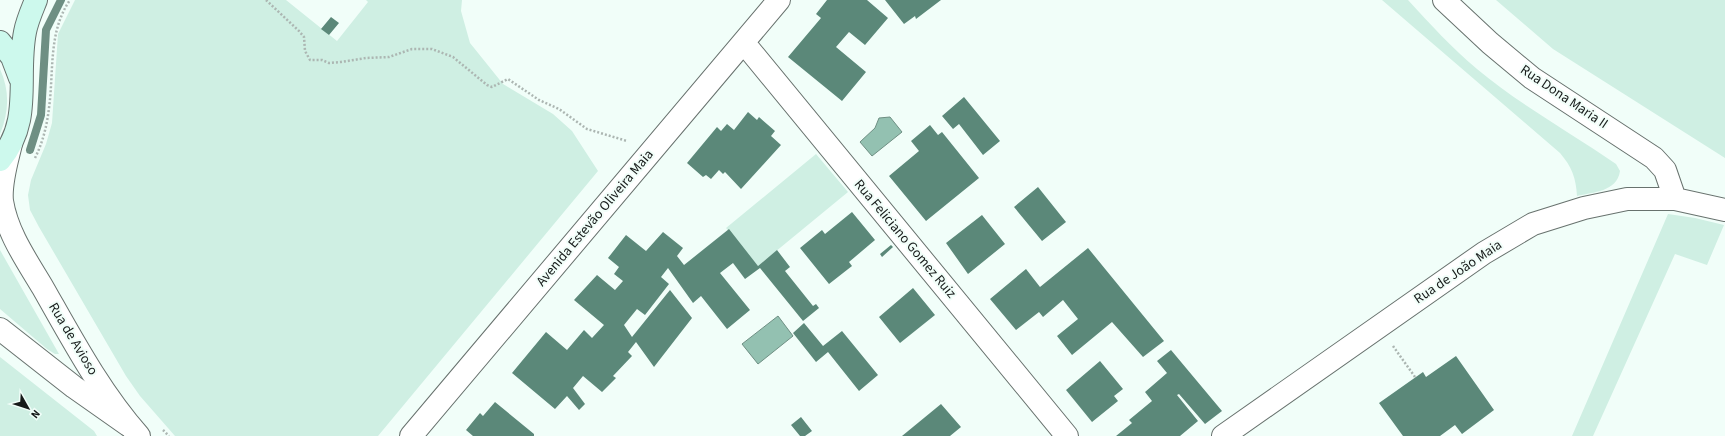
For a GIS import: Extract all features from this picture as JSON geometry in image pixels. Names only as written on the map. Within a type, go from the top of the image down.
[{"type":"main road","points":[[6,152],[16,133],[22,109],[21,81],[25,31],[36,0]]},
{"type":"main road","points":[[0,42],[12,57],[21,81]]},
{"type":"street","name":"Avenida Estevão Oliveira Maia","points":[[411,436],[780,0]]},
{"type":"street","name":"Rua Dona Maria II","points":[[1444,0],[1490,43],[1532,78],[1653,157],[1665,170],[1675,199]]},
{"type":"street","name":"Rua Feliciano Gomez Ruiz","points":[[744,42],[1067,436]]},
{"type":"street","name":"Rua de Avioso","points":[[6,152],[1,200],[9,228],[93,373],[113,403],[137,433]]},
{"type":"street","name":"Rua de João Maia","points":[[1223,436],[1484,253],[1533,224],[1584,208],[1628,199],[1675,199],[1725,210]]},
{"type":"street","name":"Rua de Avioso","points":[[0,225],[18,244]]},
{"type":"street","name":"Rua de Avioso","points":[[0,329],[74,387],[137,433]]},
{"type":"path","points":[[31,162],[41,146],[50,107],[54,36],[65,7],[70,0]]},
{"type":"path","points":[[266,0],[299,30],[304,37],[305,51],[310,60],[322,60],[329,63],[341,62],[366,58],[389,57],[412,50],[432,49],[453,57],[487,85],[492,87],[508,79],[539,100],[559,109],[587,130],[630,142],[652,151]]},
{"type":"path","points":[[1379,326],[1415,378]]},
{"type":"path","points":[[160,426],[169,436]]},
{"type":"shaded area","points":[[75,0],[286,0],[337,41],[368,2],[366,0],[462,0],[461,11],[470,43],[503,84],[553,114],[572,131],[598,171],[378,436],[175,436],[140,396],[126,376],[30,210],[28,195],[31,180],[46,144],[52,123],[58,34]]},
{"type":"shaded area","points":[[1382,0],[1408,0],[1459,53],[1493,82],[1510,95],[1616,164],[1620,171],[1618,178],[1609,187],[1603,190],[1577,196],[1573,173],[1568,163],[1560,153]]},
{"type":"shaded area","points":[[1496,0],[1725,0],[1725,158],[1553,49]]},
{"type":"shaded area","points":[[0,69],[7,93],[7,110],[0,134]]},
{"type":"shaded area","points":[[890,117],[902,132],[872,156],[860,142],[875,128],[879,118]]},
{"type":"shaded area","points":[[816,154],[848,192],[758,266],[726,228]]},
{"type":"shaded area","points":[[1668,214],[1695,218],[1724,225],[1707,265],[1675,254],[1593,436],[1572,436]]},
{"type":"shaded area","points":[[0,250],[59,354],[55,354],[47,349],[0,309]]},
{"type":"shaded area","points":[[778,316],[793,336],[758,364],[742,344]]},
{"type":"shaded area","points":[[0,357],[94,431],[97,436],[0,436]]},
{"type":"building","points":[[827,0],[867,0],[888,18],[865,45],[849,32],[836,47],[866,72],[842,101],[788,57],[821,18],[816,14]]},
{"type":"building","points":[[885,0],[941,0],[916,19],[915,16],[904,24]]},
{"type":"building","points":[[331,17],[339,23],[329,35],[321,29]]},
{"type":"building","points":[[964,97],[1000,141],[983,155],[959,124],[953,129],[942,116]]},
{"type":"building","points":[[748,112],[757,120],[759,117],[775,131],[771,136],[781,145],[741,189],[725,172],[723,174],[719,170],[711,179],[706,175],[703,177],[687,163],[717,127],[721,131],[727,124],[734,130]]},
{"type":"building","points":[[930,125],[938,135],[942,132],[979,178],[926,221],[889,176],[919,151],[911,141]]},
{"type":"building","points":[[1038,187],[1066,222],[1042,241],[1014,207]]},
{"type":"building","points":[[852,212],[875,240],[849,262],[852,266],[829,284],[800,248],[822,230],[825,234]]},
{"type":"building","points":[[982,215],[1005,244],[968,274],[946,243]]},
{"type":"building","points":[[729,229],[758,266],[777,250],[790,267],[785,271],[813,306],[816,304],[819,308],[803,321],[760,268],[745,279],[733,263],[720,273],[750,310],[727,329],[701,296],[693,303],[668,268],[661,277],[669,284],[645,315],[637,309],[624,325],[632,337],[670,290],[692,318],[654,367],[636,342],[628,352],[632,356],[613,376],[616,378],[602,392],[583,376],[573,388],[585,404],[579,410],[567,396],[555,409],[512,373],[546,332],[567,350],[584,330],[592,338],[604,325],[574,300],[597,275],[615,290],[623,281],[614,274],[619,267],[608,258],[626,235],[646,251],[663,232],[683,248],[677,256],[684,265]]},
{"type":"building","points":[[891,245],[893,247],[882,257],[880,254]]},
{"type":"building","points":[[1088,248],[1164,341],[1143,357],[1112,322],[1072,355],[1057,336],[1078,319],[1063,300],[1043,317],[1039,312],[1016,330],[990,299],[1026,269],[1040,287]]},
{"type":"building","points":[[913,288],[935,315],[900,343],[879,317]]},
{"type":"building","points":[[804,323],[823,346],[842,331],[878,375],[859,391],[828,352],[816,362],[793,333]]},
{"type":"building","points":[[1171,350],[1222,411],[1205,424],[1179,394],[1177,395],[1198,421],[1180,436],[1116,436],[1132,423],[1129,420],[1152,401],[1145,392],[1167,373],[1157,361]]},
{"type":"building","points":[[1456,356],[1494,410],[1462,434],[1455,425],[1440,436],[1403,436],[1379,403],[1423,372],[1426,377]]},
{"type":"building","points":[[1100,361],[1123,389],[1114,396],[1118,401],[1092,422],[1066,390]]},
{"type":"building","points":[[495,402],[534,434],[534,436],[473,436],[466,430],[480,413],[483,416]]},
{"type":"building","points":[[941,404],[961,427],[950,436],[902,436]]},
{"type":"building","points":[[801,417],[812,431],[805,436],[800,436],[791,425]]},
{"type":"waterway","points":[[30,150],[41,115],[46,30],[61,0]]}]
